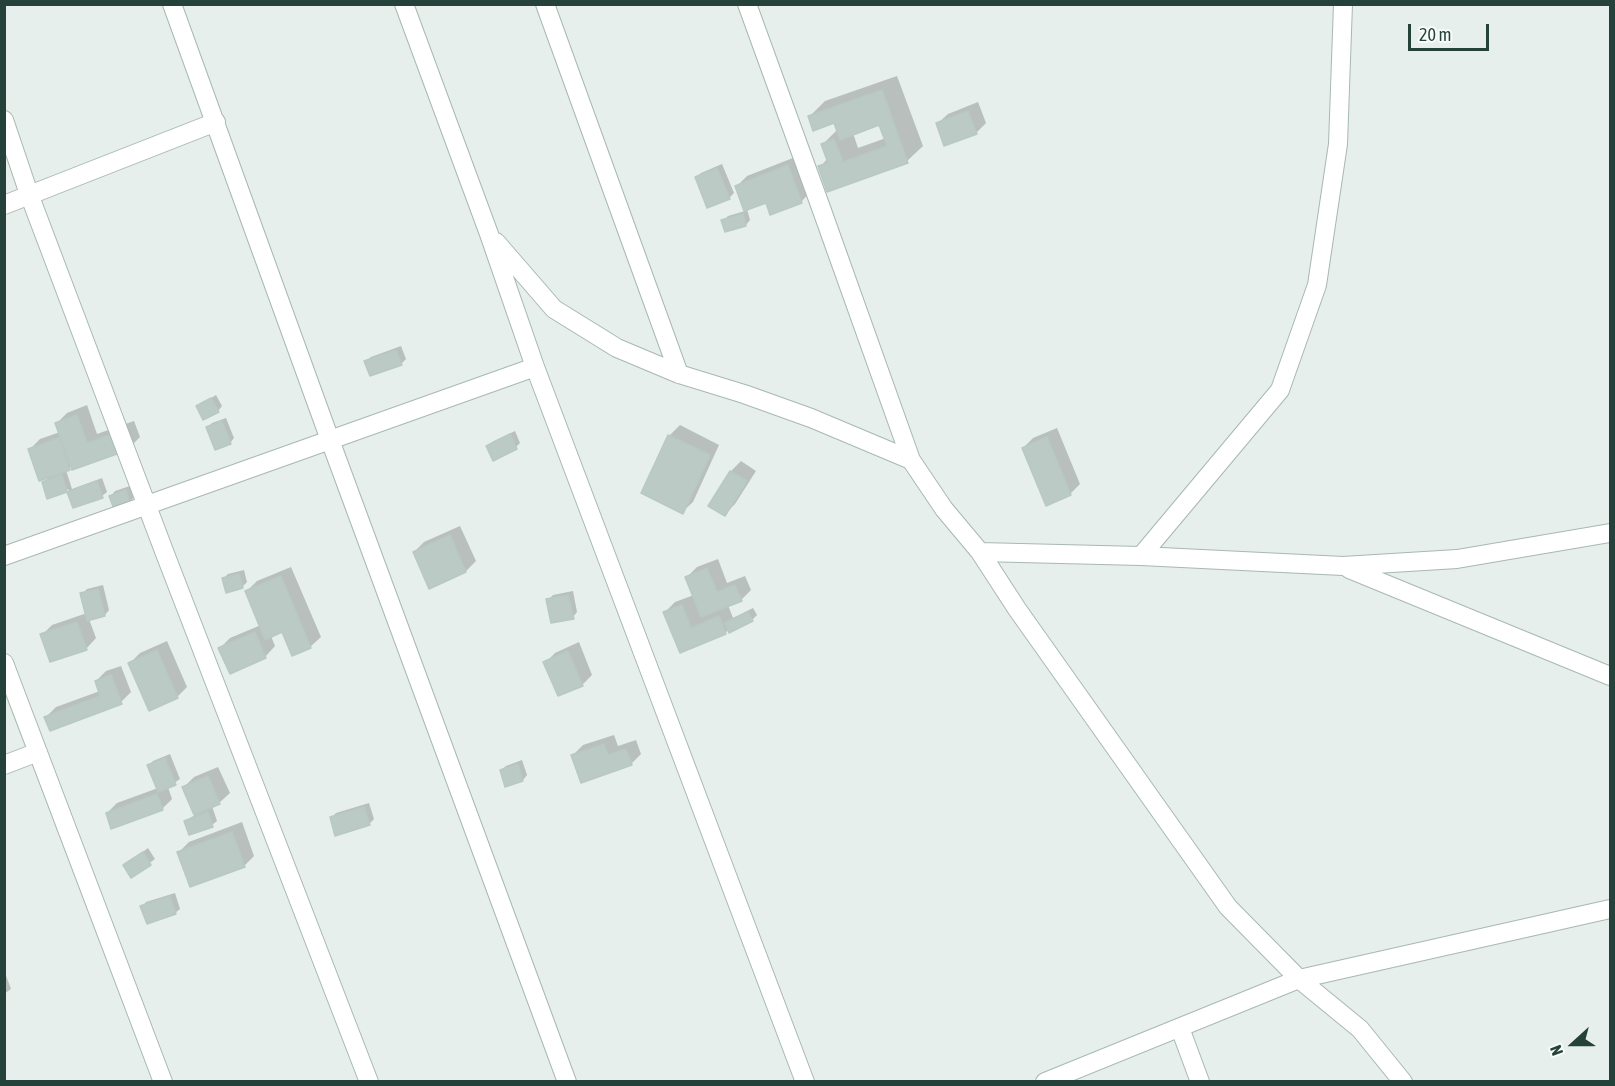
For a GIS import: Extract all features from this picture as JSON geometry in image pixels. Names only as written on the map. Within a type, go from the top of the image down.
[{"type":"street","points":[[172,4],[567,1082]]},
{"type":"street","points":[[404,4],[489,234],[535,367],[805,1082]]},
{"type":"street","points":[[545,4],[679,374]]},
{"type":"street","points":[[747,4],[911,460],[944,508],[980,552],[1017,609],[1228,908],[1299,979],[1360,1029],[1403,1082]]},
{"type":"street","points":[[1141,556],[1280,390],[1317,285],[1338,144],[1343,4]]},
{"type":"street","points":[[4,120],[147,505],[369,1082]]},
{"type":"street","points":[[4,205],[216,122]]},
{"type":"street","points":[[489,234],[554,309],[617,348],[679,374],[811,418],[911,460]]},
{"type":"street","points":[[4,556],[535,367]]},
{"type":"street","points":[[980,552],[1141,556],[1343,566],[1457,559],[1611,533]]},
{"type":"street","points":[[1343,566],[1611,676]]},
{"type":"street","points":[[4,663],[163,1082]]},
{"type":"street","points":[[4,765],[38,752]]},
{"type":"street","points":[[1045,1082],[1299,979],[1611,909]]},
{"type":"street","points":[[1180,1028],[1200,1082]]},
{"type":"building","points":[[882,90],[908,163],[827,192],[818,166],[828,163],[821,144],[834,139],[843,162],[887,146],[879,125],[840,140],[834,123],[813,131],[808,116]]},
{"type":"building","points":[[968,111],[977,134],[944,146],[936,123]]},
{"type":"building","points":[[788,165],[802,203],[770,215],[766,203],[744,211],[735,186]]},
{"type":"building","points":[[717,168],[730,199],[707,208],[695,177]]},
{"type":"building","points":[[743,214],[746,226],[725,232],[721,220]]},
{"type":"building","points":[[396,350],[402,365],[370,376],[364,361]]},
{"type":"building","points":[[211,398],[219,412],[203,420],[196,406]]},
{"type":"building","points":[[77,415],[87,443],[124,430],[131,449],[72,470],[55,423]]},
{"type":"building","points":[[222,421],[231,444],[215,450],[206,427]]},
{"type":"building","points":[[510,434],[517,449],[493,461],[486,446]]},
{"type":"building","points":[[668,435],[710,455],[683,514],[641,493]]},
{"type":"building","points":[[1047,437],[1071,495],[1046,506],[1022,448]]},
{"type":"building","points":[[59,438],[70,470],[39,481],[28,449]]},
{"type":"building","points":[[730,471],[747,481],[725,516],[708,506]]},
{"type":"building","points":[[62,475],[67,492],[47,499],[42,482]]},
{"type":"building","points":[[97,481],[103,498],[73,508],[67,492]]},
{"type":"building","points":[[126,490],[130,503],[114,509],[109,496]]},
{"type":"building","points":[[450,535],[466,572],[429,589],[413,552]]},
{"type":"building","points":[[707,568],[717,592],[735,585],[742,601],[701,617],[685,577]]},
{"type":"building","points":[[239,574],[243,588],[226,593],[222,578]]},
{"type":"building","points":[[281,576],[311,648],[292,656],[282,632],[265,640],[245,591]]},
{"type":"building","points":[[98,589],[105,616],[87,621],[80,593]]},
{"type":"building","points":[[568,595],[574,619],[551,623],[546,599]]},
{"type":"building","points":[[682,605],[691,628],[719,616],[726,634],[680,653],[663,612]]},
{"type":"building","points":[[748,612],[753,621],[729,633],[724,623]]},
{"type":"building","points":[[77,622],[87,650],[50,662],[40,634]]},
{"type":"building","points":[[255,632],[266,658],[230,674],[218,648]]},
{"type":"building","points":[[157,650],[178,698],[149,711],[128,663]]},
{"type":"building","points":[[568,651],[583,686],[558,696],[543,662]]},
{"type":"building","points":[[111,675],[122,704],[50,731],[44,717],[100,696],[95,681]]},
{"type":"building","points":[[604,744],[608,755],[626,749],[632,765],[581,783],[571,755]]},
{"type":"building","points":[[165,758],[176,785],[158,792],[147,765]]},
{"type":"building","points":[[518,764],[523,781],[505,787],[500,770]]},
{"type":"building","points":[[208,776],[220,804],[194,815],[182,787]]},
{"type":"building","points":[[157,794],[163,810],[111,829],[106,813]]},
{"type":"building","points":[[364,807],[370,825],[335,836],[330,817]]},
{"type":"building","points":[[208,812],[213,827],[189,835],[184,821]]},
{"type":"building","points":[[232,832],[245,867],[190,887],[177,852]]},
{"type":"building","points":[[143,852],[151,865],[131,878],[123,865]]},
{"type":"building","points":[[170,896],[176,914],[147,924],[140,906]]}]
